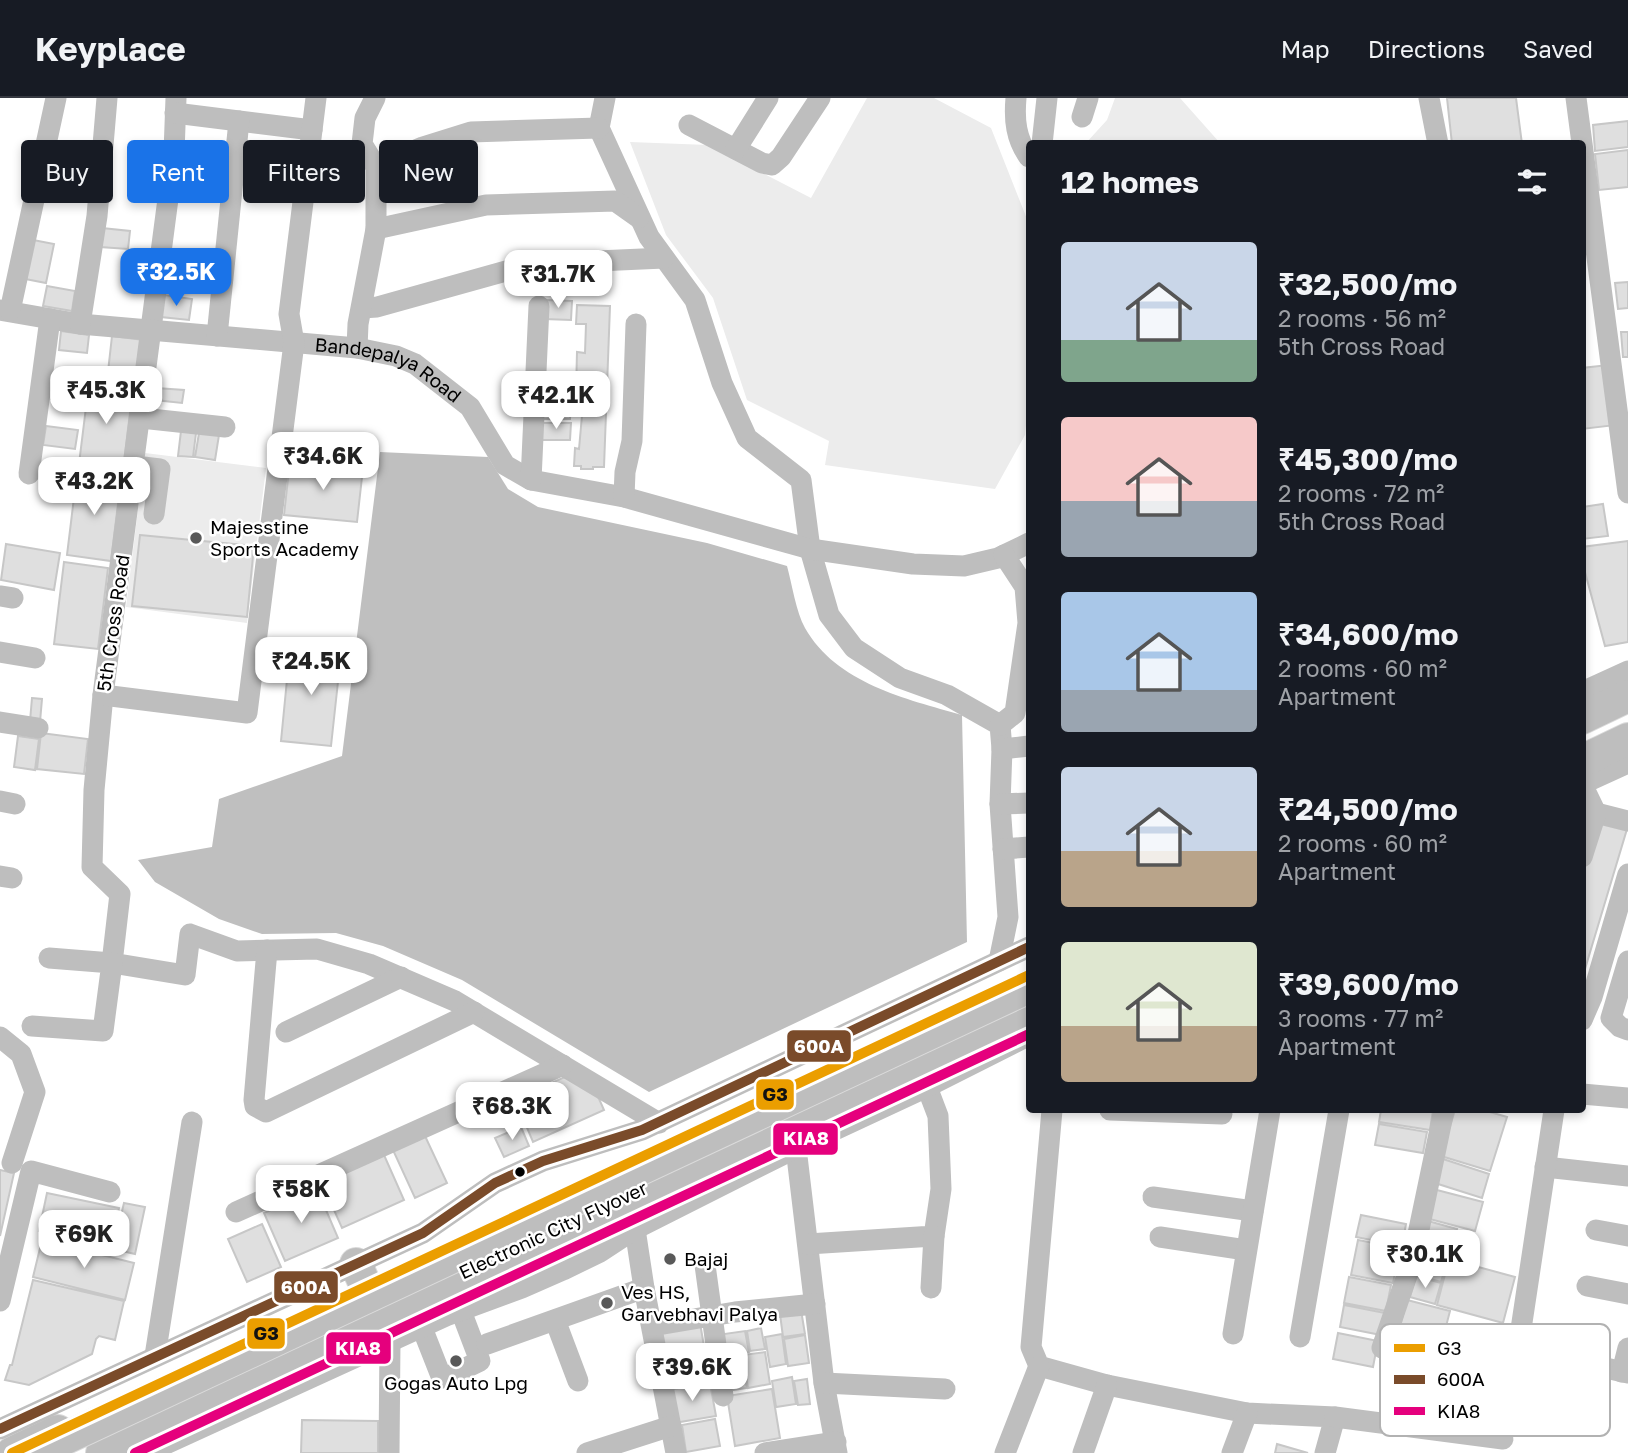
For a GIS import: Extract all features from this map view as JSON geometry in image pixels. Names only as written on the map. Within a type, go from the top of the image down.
[{"type":"highway","points":[[1586,716],[1628,696]]},
{"type":"highway","points":[[1586,726],[1628,706]]},
{"type":"highway","points":[[1586,745],[1628,725]]},
{"type":"highway","points":[[1586,759],[1628,739]]},
{"type":"highway","points":[[12,1453],[361,1276],[1024,988]]},
{"type":"highway","points":[[102,1453],[418,1317],[1024,988]]},
{"type":"highway","name":"Electronic City Flyover","points":[[34,1453],[1024,988]]},
{"type":"highway","name":"Electronic City Flyover","points":[[76,1453],[1024,988]]},
{"type":"street","points":[[5,311],[56,98]]},
{"type":"street","points":[[80,324],[97,216],[107,98]]},
{"type":"street","points":[[103,695],[247,713],[294,344],[289,314],[316,98]]},
{"type":"street","points":[[357,348],[376,229],[376,167],[362,144],[365,118],[375,98]]},
{"type":"street","points":[[605,98],[599,128],[649,237],[695,300],[722,383],[747,438],[802,480],[810,549],[829,615],[854,648],[900,678],[947,695],[1000,725]]},
{"type":"street","points":[[736,149],[768,98]]},
{"type":"street","points":[[689,125],[762,163],[772,165],[781,157],[820,98]]},
{"type":"street","points":[[1016,98],[1014,114],[1017,134],[1026,151]]},
{"type":"street","points":[[1043,140],[1048,98]]},
{"type":"street","points":[[1429,98],[1437,140]]},
{"type":"street","points":[[1576,98],[1582,140]]},
{"type":"street","points":[[176,105],[239,121],[312,130]]},
{"type":"street","name":"5th Cross Road","points":[[112,962],[120,894],[92,867],[93,815],[103,695],[174,153],[176,105]]},
{"type":"street","points":[[216,336],[239,121]]},
{"type":"street","points":[[376,167],[423,147],[471,132],[599,128]]},
{"type":"street","points":[[1586,174],[1628,493]]},
{"type":"street","points":[[376,229],[486,205],[615,201],[641,219]]},
{"type":"street","points":[[362,308],[376,307],[531,264],[664,258]]},
{"type":"street","points":[[531,480],[539,306]]},
{"type":"street","name":"Bandepalya Road","points":[[5,311],[80,324],[357,348],[396,356],[415,364],[470,407],[505,465],[531,480],[624,497],[810,549],[913,564],[964,566],[1004,555],[1026,544]]},
{"type":"street","points":[[29,474],[50,319]]},
{"type":"street","points":[[624,497],[625,472],[632,441],[636,324]]},
{"type":"street","points":[[141,418],[225,427]]},
{"type":"street","points":[[135,466],[160,469],[154,514]]},
{"type":"street","points":[[1004,555],[1025,587],[1026,599]]},
{"type":"street","points":[[0,652],[35,658]]},
{"type":"street","points":[[1000,725],[1015,713],[1023,697],[1026,653]]},
{"type":"street","points":[[1586,690],[1628,671]]},
{"type":"street","points":[[0,722],[38,728]]},
{"type":"street","points":[[1000,725],[1000,804],[1008,917],[1024,988]]},
{"type":"street","points":[[1002,749],[1026,746]]},
{"type":"street","points":[[1586,782],[1628,763]]},
{"type":"street","points":[[1586,792],[1596,813],[1586,844]]},
{"type":"street","points":[[1000,804],[1026,803]]},
{"type":"street","points":[[1596,813],[1628,821]]},
{"type":"street","points":[[1003,849],[1026,847]]},
{"type":"street","points":[[1586,1011],[1628,874]]},
{"type":"street","points":[[1008,917],[1024,988]]},
{"type":"street","points":[[49,958],[112,962],[185,975],[190,934],[237,951],[317,949],[369,964],[456,1001],[659,1123]]},
{"type":"street","points":[[267,950],[254,1100],[255,1106],[261,1111],[266,1112],[474,1012]]},
{"type":"street","points":[[1628,961],[1611,1018],[1620,1027],[1628,1030]]},
{"type":"street","points":[[32,1027],[103,1031],[112,962]]},
{"type":"street","points":[[286,1032],[401,977]]},
{"type":"street","points":[[146,1453],[390,1341],[418,1317],[461,1311],[522,1289],[563,1270],[600,1252],[635,1228],[796,1147],[927,1087],[1024,988]]},
{"type":"street","points":[[0,1429],[155,1356],[361,1276],[495,1183],[543,1161],[642,1130],[1024,988]]},
{"type":"street","points":[[0,1037],[21,1054],[35,1092],[14,1164],[0,1301]]},
{"type":"street","points":[[236,1212],[563,1065]]},
{"type":"street","points":[[927,1087],[938,1116],[942,1189],[934,1236],[931,1288]]},
{"type":"street","points":[[1586,1094],[1628,1098]]},
{"type":"street","points":[[1005,1453],[1039,1366],[1031,1347],[1052,1113]]},
{"type":"street","points":[[1194,1113],[1222,1114]]},
{"type":"street","points":[[1233,1334],[1269,1113]]},
{"type":"street","points":[[1300,1338],[1338,1113]]},
{"type":"street","points":[[1390,1324],[1413,1258],[1443,1113]]},
{"type":"street","points":[[1522,1324],[1554,1113]]},
{"type":"street","points":[[155,1356],[192,1122]]},
{"type":"street","points":[[765,1453],[836,1448],[824,1382],[796,1147]]},
{"type":"street","points":[[14,1164],[110,1192]]},
{"type":"street","points":[[1545,1167],[1628,1176]]},
{"type":"street","points":[[1153,1196],[1253,1211]]},
{"type":"street","points":[[635,1228],[676,1453]]},
{"type":"street","points":[[1596,1230],[1628,1236]]},
{"type":"street","points":[[808,1244],[934,1236]]},
{"type":"street","points":[[1160,1237],[1246,1250]]},
{"type":"street","points":[[705,1265],[723,1396]]},
{"type":"street","points":[[1587,1286],[1628,1294]]},
{"type":"street","points":[[487,1345],[644,1288]]},
{"type":"street","points":[[652,1326],[712,1315],[815,1304]]},
{"type":"street","points":[[418,1317],[441,1376],[445,1378],[480,1361],[461,1311]]},
{"type":"street","points":[[555,1320],[578,1381]]},
{"type":"street","points":[[389,1453],[390,1341]]},
{"type":"street","points":[[1625,1373],[1628,1348]]},
{"type":"street","points":[[1039,1366],[1107,1385],[1247,1413],[1335,1417],[1380,1423]]},
{"type":"street","points":[[824,1382],[945,1389]]},
{"type":"street","points":[[1083,1453],[1107,1385]]},
{"type":"street","points":[[1232,1453],[1247,1413]]},
{"type":"street","points":[[1325,1453],[1335,1417]]},
{"type":"street","points":[[587,1453],[671,1426]]},
{"type":"street","points":[[1480,1436],[1503,1439]]},
{"type":"shaded area","points":[[867,98],[934,98],[991,128],[1026,216],[1025,435],[995,489],[825,465],[829,441],[747,400],[713,298],[666,235],[630,142],[708,145],[811,198]]},
{"type":"shaded area","points":[[1115,98],[1180,98],[1217,140],[1089,140],[1107,120]]},
{"type":"shaded area","points":[[380,452],[488,457],[508,489],[538,507],[707,543],[787,566],[805,628],[818,647],[835,663],[874,686],[962,715],[967,942],[649,1092],[462,980],[383,946],[336,933],[262,934],[219,919],[155,882],[138,860],[212,847],[219,799],[342,756]]},
{"type":"shaded area","name":"Majesstine Sports Academy","points":[[145,453],[266,468],[247,623],[126,607]]},
{"type":"building","points":[[1447,98],[1516,98],[1521,140],[1452,140]]},
{"type":"building","points":[[1628,121],[1628,147],[1595,151],[1593,125]]},
{"type":"building","points":[[1628,150],[1628,187],[1599,190],[1595,154]]},
{"type":"building","points":[[102,228],[130,231],[128,249],[100,247]]},
{"type":"building","points":[[28,239],[54,244],[46,283],[20,278]]},
{"type":"building","points":[[1628,282],[1628,308],[1618,309],[1615,283]]},
{"type":"building","points":[[47,286],[75,291],[72,311],[43,306]]},
{"type":"building","points":[[164,295],[192,299],[189,320],[161,317]]},
{"type":"building","points":[[544,300],[572,301],[571,320],[544,319]]},
{"type":"building","points":[[577,305],[610,306],[604,467],[593,469],[574,466],[575,448],[579,449],[584,393],[576,393],[577,352],[585,353],[586,324],[576,324]]},
{"type":"building","points":[[61,331],[89,335],[87,353],[59,350]]},
{"type":"building","points":[[1621,332],[1628,332],[1628,357],[1623,357]]},
{"type":"building","points":[[112,336],[144,340],[140,376],[108,372]]},
{"type":"building","points":[[1608,365],[1616,425],[1586,429],[1586,368]]},
{"type":"building","points":[[55,372],[83,376],[80,402],[51,399]]},
{"type":"building","points":[[89,383],[133,388],[123,470],[79,464]]},
{"type":"building","points":[[156,388],[184,390],[182,403],[155,400]]},
{"type":"building","points":[[543,400],[571,400],[570,419],[543,419]]},
{"type":"building","points":[[542,423],[571,423],[570,440],[542,440]]},
{"type":"building","points":[[46,426],[78,430],[75,449],[43,445]]},
{"type":"building","points":[[181,431],[196,433],[193,457],[178,456]]},
{"type":"building","points":[[199,433],[219,435],[215,460],[195,457]]},
{"type":"building","points":[[290,461],[363,468],[357,522],[284,515]]},
{"type":"building","points":[[77,473],[121,479],[111,561],[67,555]]},
{"type":"building","points":[[1603,504],[1608,536],[1586,539],[1586,506]]},
{"type":"building","points":[[140,535],[254,546],[247,617],[132,606]]},
{"type":"building","points":[[1628,541],[1628,642],[1605,646],[1586,576],[1586,546]]},
{"type":"building","points":[[6,544],[60,553],[54,590],[1,580]]},
{"type":"building","points":[[64,562],[108,568],[98,649],[54,644]]},
{"type":"building","points":[[290,649],[341,654],[331,746],[281,741]]},
{"type":"building","points":[[32,698],[42,699],[40,722],[30,721]]},
{"type":"building","points":[[41,733],[88,739],[84,774],[37,769]]},
{"type":"building","points":[[18,736],[39,739],[35,770],[14,767]]},
{"type":"building","points":[[1597,820],[1627,829],[1586,966],[1586,857]]},
{"type":"building","points":[[567,1076],[596,1092],[604,1110],[533,1142],[515,1099]]},
{"type":"building","points":[[1380,1113],[1433,1113],[1430,1130],[1379,1122]]},
{"type":"building","points":[[1454,1113],[1493,1113],[1507,1117],[1490,1171],[1441,1156]]},
{"type":"building","points":[[1379,1124],[1427,1132],[1423,1153],[1375,1145]]},
{"type":"building","points":[[521,1127],[529,1146],[504,1157],[495,1138]]},
{"type":"building","points":[[425,1136],[447,1183],[415,1198],[393,1150]]},
{"type":"building","points":[[384,1155],[404,1200],[342,1228],[322,1183]]},
{"type":"building","points":[[1443,1159],[1489,1174],[1482,1198],[1435,1183]]},
{"type":"building","points":[[0,1170],[14,1173],[0,1236]]},
{"type":"building","points":[[317,1189],[338,1238],[285,1261],[264,1213]]},
{"type":"building","points":[[1433,1189],[1483,1202],[1475,1231],[1426,1218]]},
{"type":"building","points":[[47,1193],[119,1208],[111,1246],[39,1231]]},
{"type":"building","points":[[124,1203],[145,1207],[135,1254],[113,1249]]},
{"type":"building","points":[[1361,1215],[1406,1224],[1402,1246],[1356,1237]]},
{"type":"building","points":[[1428,1221],[1457,1229],[1450,1253],[1421,1246]]},
{"type":"building","points":[[262,1224],[281,1267],[247,1282],[228,1239]]},
{"type":"building","points":[[42,1240],[134,1263],[125,1300],[33,1277]]},
{"type":"building","points":[[1358,1240],[1400,1248],[1393,1283],[1351,1275]]},
{"type":"building","points":[[1422,1252],[1448,1258],[1441,1282],[1416,1275]]},
{"type":"building","points":[[1449,1259],[1515,1277],[1503,1323],[1437,1305]]},
{"type":"building","points":[[1416,1276],[1441,1283],[1435,1304],[1410,1297]]},
{"type":"building","points":[[1349,1277],[1391,1285],[1386,1311],[1344,1303]]},
{"type":"building","points":[[33,1280],[124,1301],[115,1340],[99,1336],[92,1354],[29,1385],[5,1380],[12,1365]]},
{"type":"building","points":[[1407,1300],[1450,1311],[1447,1324],[1401,1324]]},
{"type":"building","points":[[1344,1305],[1385,1313],[1383,1324],[1380,1324],[1380,1335],[1340,1327]]},
{"type":"building","points":[[801,1310],[805,1334],[783,1337],[780,1314]]},
{"type":"building","points":[[700,1323],[705,1352],[663,1359],[658,1330]]},
{"type":"building","points":[[761,1328],[765,1349],[750,1351],[747,1331]]},
{"type":"building","points":[[745,1331],[749,1352],[720,1357],[717,1335]]},
{"type":"building","points":[[1338,1333],[1378,1341],[1373,1367],[1333,1359]]},
{"type":"building","points":[[782,1334],[786,1364],[770,1367],[765,1337]]},
{"type":"building","points":[[805,1335],[809,1363],[788,1366],[784,1339]]},
{"type":"building","points":[[765,1352],[770,1384],[748,1388],[743,1355]]},
{"type":"building","points":[[705,1353],[710,1381],[672,1387],[667,1360]]},
{"type":"building","points":[[741,1355],[747,1388],[726,1391],[721,1358]]},
{"type":"building","points":[[792,1377],[796,1404],[776,1407],[772,1381]]},
{"type":"building","points":[[807,1379],[810,1404],[798,1405],[794,1381]]},
{"type":"building","points":[[710,1383],[716,1416],[674,1423],[668,1390]]},
{"type":"building","points":[[772,1389],[780,1438],[735,1446],[727,1396]]},
{"type":"building","points":[[715,1419],[720,1446],[686,1452],[682,1425]]},
{"type":"building","points":[[302,1420],[378,1421],[378,1453],[301,1453]]},
{"type":"building","points":[[1277,1444],[1308,1453],[1275,1453]]},
{"type":"transit line","name":"600A","points":[[0,1429],[423,1233],[495,1183],[543,1161],[642,1130],[1026,948]]},
{"type":"transit line","name":"G3","points":[[12,1453],[1026,976]]},
{"type":"transit line","name":"KIA8","points":[[135,1453],[1026,1035]]},
{"type":"place","name":"Majesstine Sports Academy","points":[[196,538]]},
{"type":"place","name":"Bajaj","points":[[670,1259]]},
{"type":"place","name":"Ves HS, Garvebhavi Palya","points":[[607,1303]]},
{"type":"place","name":"Gogas Auto Lpg","points":[[456,1361]]}]
